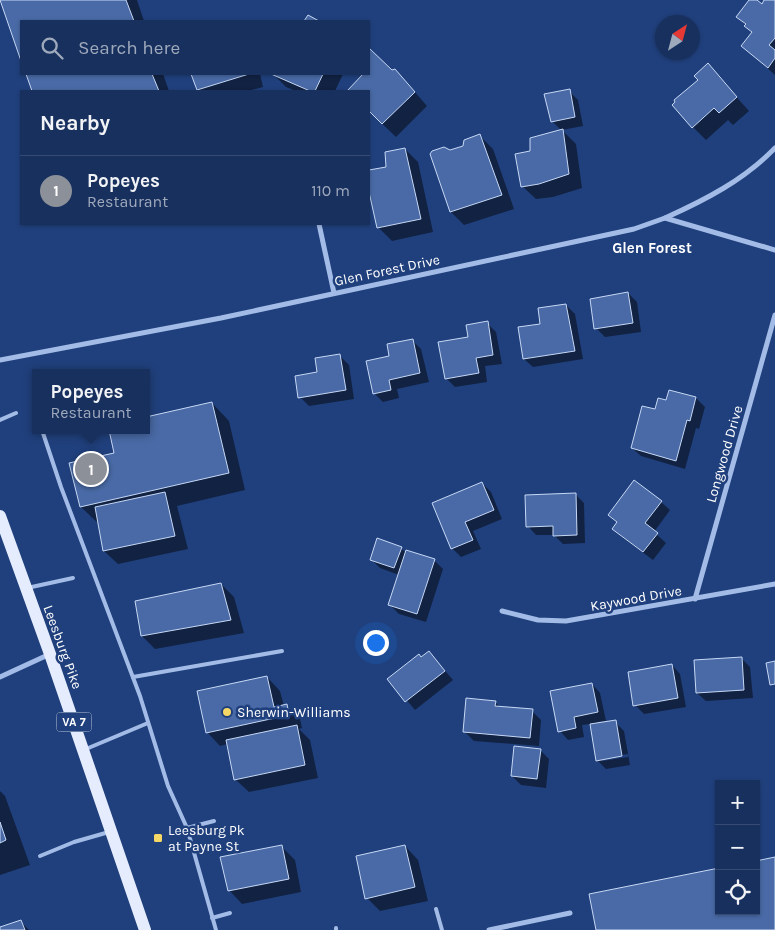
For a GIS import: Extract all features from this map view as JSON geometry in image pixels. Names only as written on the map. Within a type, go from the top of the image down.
[{"type":"main road","name":"Leesburg Pike","points":[[0,516],[50,654],[145,930]]},
{"type":"street","name":"Glen Forest Drive","points":[[0,360],[173,328],[634,229],[697,204],[737,181],[775,148]]},
{"type":"street","points":[[665,218],[775,250]]},
{"type":"street","points":[[320,225],[334,293]]},
{"type":"street","name":"Longwood Drive","points":[[695,599],[775,315]]},
{"type":"street","name":"Kaywood Drive","points":[[502,611],[538,620],[566,621],[775,584]]},
{"type":"street","points":[[0,677],[50,654]]},
{"type":"street","points":[[489,930],[516,927],[570,913]]},
{"type":"lane","points":[[0,420],[16,413]]},
{"type":"lane","points":[[43,434],[61,487],[132,677],[168,786],[187,828],[216,930]]},
{"type":"lane","points":[[25,588],[73,578]]},
{"type":"lane","points":[[132,677],[282,652]]},
{"type":"lane","points":[[83,750],[148,723]]},
{"type":"lane","points":[[187,828],[214,821]]},
{"type":"lane","points":[[40,856],[74,842],[112,832]]},
{"type":"lane","points":[[436,909],[442,930]]},
{"type":"lane","points":[[212,918],[230,913]]},
{"type":"building","points":[[0,0],[126,0],[134,20],[20,20],[20,58]]},
{"type":"building","points":[[749,0],[757,0],[762,4],[764,0],[775,0],[775,38],[769,45],[775,50],[775,58],[768,68],[741,46],[752,32],[744,26],[746,24],[736,17]]},
{"type":"building","points":[[308,15],[317,20],[305,20]]},
{"type":"building","points":[[370,49],[392,70],[395,69],[415,92],[382,124],[370,112],[370,90],[348,90],[362,75],[370,75]]},
{"type":"building","points":[[708,63],[737,97],[719,113],[714,108],[692,128],[672,105],[675,102],[674,100],[698,80],[694,76]]},
{"type":"building","points":[[26,75],[152,75],[159,90],[32,90]]},
{"type":"building","points":[[191,75],[246,75],[197,90]]},
{"type":"building","points":[[273,75],[323,75],[315,90],[308,90]]},
{"type":"building","points":[[570,89],[575,117],[551,122],[544,94]]},
{"type":"building","points":[[563,129],[569,174],[539,184],[521,187],[515,154],[530,151],[530,138]]},
{"type":"building","points":[[480,134],[502,195],[450,212],[430,154],[432,151],[444,147],[450,150],[463,146],[464,140]]},
{"type":"building","points":[[405,148],[421,219],[377,228],[370,196],[370,170],[386,167],[385,152]]},
{"type":"building","points":[[628,292],[633,323],[594,329],[590,299]]},
{"type":"building","points":[[566,304],[575,351],[523,359],[518,327],[540,324],[538,308]]},
{"type":"building","points":[[488,321],[493,355],[476,358],[479,373],[445,379],[438,342],[468,337],[466,325]]},
{"type":"building","points":[[413,339],[420,373],[389,380],[391,390],[373,394],[366,361],[389,356],[387,344]]},
{"type":"building","points":[[340,354],[346,390],[298,398],[295,376],[317,372],[315,358]]},
{"type":"building","points":[[669,390],[696,397],[690,421],[687,420],[676,461],[631,448],[642,406],[655,409],[658,398],[666,400]]},
{"type":"building","points":[[212,402],[229,473],[80,507],[69,463],[114,453],[110,434],[150,434],[150,416]]},
{"type":"building","points":[[634,480],[662,501],[645,523],[658,533],[643,552],[612,529],[617,522],[608,515]]},
{"type":"building","points":[[482,482],[494,510],[465,522],[473,540],[451,549],[432,503]]},
{"type":"building","points":[[165,492],[175,536],[103,551],[95,507]]},
{"type":"building","points":[[576,493],[577,535],[553,536],[553,526],[526,527],[525,495]]},
{"type":"building","points":[[377,538],[402,547],[394,568],[370,560]]},
{"type":"building","points":[[406,550],[435,559],[417,614],[388,605]]},
{"type":"building","points":[[221,583],[231,620],[141,636],[135,601]]},
{"type":"building","points":[[429,651],[445,671],[405,702],[387,679],[419,654],[421,657]]},
{"type":"building","points":[[742,657],[744,690],[696,693],[694,660]]},
{"type":"building","points":[[775,661],[775,684],[770,685],[766,663]]},
{"type":"building","points":[[672,664],[678,698],[633,706],[628,672]]},
{"type":"building","points":[[267,676],[274,707],[287,704],[289,715],[206,733],[197,691]]},
{"type":"building","points":[[592,683],[598,712],[574,717],[576,728],[558,732],[550,691]]},
{"type":"building","points":[[466,698],[496,701],[495,706],[533,709],[530,738],[463,732]]},
{"type":"building","points":[[616,720],[622,756],[596,761],[590,724]]},
{"type":"building","points":[[297,725],[305,765],[234,780],[226,740]]},
{"type":"building","points":[[514,746],[541,749],[537,779],[511,776]]},
{"type":"building","points":[[0,822],[6,840],[0,843]]},
{"type":"building","points":[[282,845],[289,879],[228,891],[220,857]]},
{"type":"building","points":[[405,845],[415,887],[365,899],[356,856]]},
{"type":"building","points":[[775,857],[775,930],[596,930],[589,894],[715,869],[715,915],[760,915],[760,860]]},
{"type":"building","points":[[21,920],[25,930],[0,930],[0,927]]},
{"type":"place","name":"Popeyes","points":[[91,469]]},
{"type":"place","name":"Sherwin-Williams","points":[[227,712]]},
{"type":"place","name":"Leesburg Pk at Payne St","points":[[158,838]]},
{"type":"district","name":"Glen Forest","points":[[652,248]]}]
